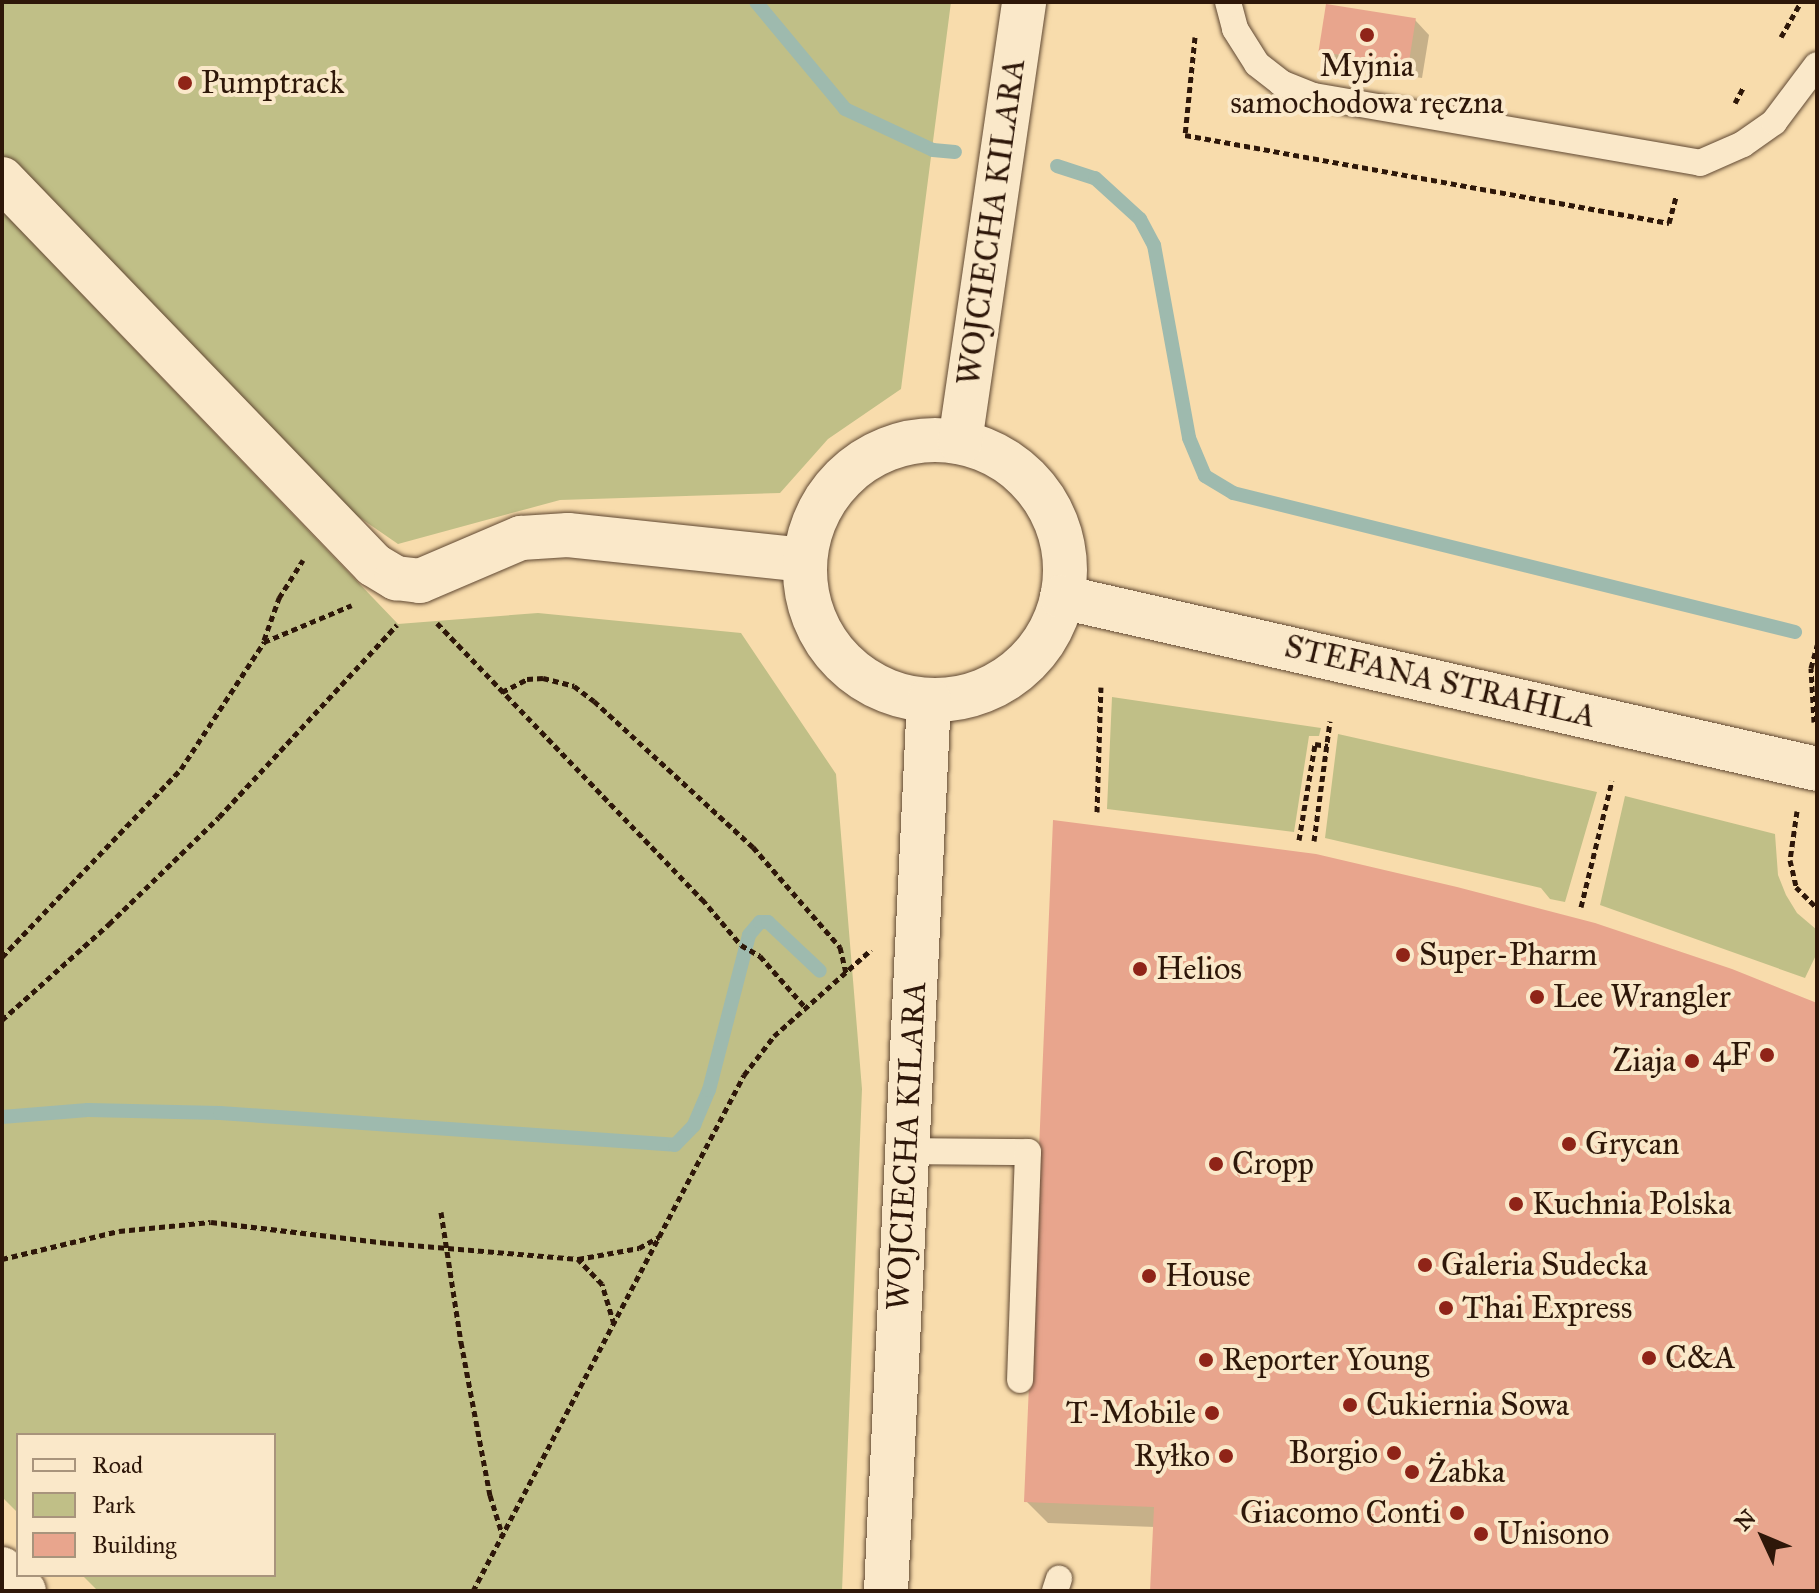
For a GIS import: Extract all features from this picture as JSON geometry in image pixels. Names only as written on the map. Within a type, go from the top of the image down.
[{"type":"street","name":"WOJCIECHA KILARA","points":[[960,442],[1024,2]]},
{"type":"street","points":[[2,179],[374,565],[400,584],[420,581],[521,538],[568,535],[804,560]]},
{"type":"street","points":[[916,440],[960,442],[999,456],[1031,481],[1039,493],[1054,516],[1064,556],[1062,597],[1050,632],[1028,661],[988,688],[965,696],[929,700],[888,692],[852,671],[834,651],[825,640],[808,602],[804,560],[815,518],[839,481],[874,454],[916,440]]},
{"type":"street","name":"STEFANA STRAHLA","points":[[1062,597],[1817,769]]},
{"type":"street","name":"WOJCIECHA KILARA","points":[[886,1591],[929,700]]},
{"type":"street","points":[[2,1569],[24,1591]]},
{"type":"lane","points":[[1228,2],[1235,29],[1257,64],[1281,83],[1314,96],[1700,163],[1743,144],[1774,122],[1817,65]]},
{"type":"lane","points":[[907,1151],[1028,1152],[1020,1380]]},
{"type":"path","points":[[1781,37],[1801,2]]},
{"type":"path","points":[[1196,29],[1185,135],[1669,223],[1676,195]]},
{"type":"path","points":[[2,957],[181,769],[264,642],[279,598],[329,518]]},
{"type":"path","points":[[264,642],[352,605],[374,590],[400,584]]},
{"type":"path","points":[[400,584],[702,899],[741,945],[760,956],[805,1007]]},
{"type":"path","points":[[2,1020],[109,924],[219,817],[400,584]]},
{"type":"path","points":[[1813,726],[1816,713],[1811,668],[1817,645]]},
{"type":"path","points":[[502,692],[527,679],[543,678],[574,686],[594,701],[753,847],[840,947],[846,973]]},
{"type":"path","points":[[1097,812],[1101,687]]},
{"type":"path","points":[[1314,841],[1330,721]]},
{"type":"path","points":[[1299,840],[1315,744],[1328,746]]},
{"type":"path","points":[[1581,907],[1612,781]]},
{"type":"path","points":[[1795,826],[1790,860],[1796,887],[1817,908]]},
{"type":"path","points":[[473,1591],[744,1075],[774,1036],[874,947]]},
{"type":"path","points":[[441,1212],[484,1464],[503,1537]]},
{"type":"path","points":[[2,1259],[105,1233],[211,1222],[578,1259],[639,1248],[660,1237]]},
{"type":"path","points":[[578,1259],[602,1284],[615,1325]]},
{"type":"green space","points":[[2,2],[951,2],[901,389],[828,439],[780,493],[560,500],[398,544],[353,513],[2,156]]},
{"type":"green space","points":[[2,211],[398,624],[538,613],[741,633],[836,774],[862,1089],[842,1591],[98,1591],[84,1577],[276,1577],[276,1433],[16,1433],[16,1511],[2,1497]]},
{"type":"green space","points":[[1112,697],[1321,728],[1319,736],[1309,736],[1294,832],[1107,809]]},
{"type":"green space","points":[[1338,734],[1597,792],[1565,902],[1550,899],[1541,888],[1325,838]]},
{"type":"green space","points":[[1625,796],[1775,834],[1778,875],[1786,895],[1797,913],[1817,930],[1817,953],[1805,978],[1600,905]]},
{"type":"building","name":"Myjnia samochodowa ręczna","points":[[1326,4],[1416,18],[1408,66],[1318,51]]},
{"type":"building","name":"Galeria Sudecka","points":[[1053,820],[1316,854],[1457,887],[1595,923],[1732,969],[1817,1003],[1817,1591],[1150,1591],[1154,1507],[1024,1502]]},
{"type":"waterway","points":[[756,2],[845,109],[933,150],[955,152]]},
{"type":"waterway","points":[[1057,166],[1095,178],[1140,219],[1154,245],[1189,438],[1205,476],[1233,493],[1795,632]]},
{"type":"waterway","points":[[2,1117],[88,1110],[220,1113],[675,1145],[694,1125],[709,1090],[749,935],[760,922],[768,922],[820,971]]},
{"type":"place","name":"Myjnia samochodowa ręczna","points":[[1367,35]]},
{"type":"place","name":"Pumptrack","points":[[185,83]]},
{"type":"place","name":"Super-Pharm","points":[[1403,955]]},
{"type":"place","name":"Helios","points":[[1140,969]]},
{"type":"place","name":"Lee Wrangler","points":[[1537,997]]},
{"type":"place","name":"4F","points":[[1767,1055]]},
{"type":"place","name":"Ziaja","points":[[1692,1061]]},
{"type":"place","name":"Grycan","points":[[1569,1144]]},
{"type":"place","name":"Cropp","points":[[1216,1164]]},
{"type":"place","name":"Kuchnia Polska","points":[[1516,1204]]},
{"type":"place","name":"Galeria Sudecka","points":[[1425,1265]]},
{"type":"place","name":"House","points":[[1149,1276]]},
{"type":"place","name":"Thai Express","points":[[1446,1308]]},
{"type":"place","name":"C&A","points":[[1649,1358]]},
{"type":"place","name":"Reporter Young","points":[[1206,1360]]},
{"type":"place","name":"Cukiernia Sowa","points":[[1350,1405]]},
{"type":"place","name":"T-Mobile","points":[[1212,1413]]},
{"type":"place","name":"Borgio","points":[[1394,1453]]},
{"type":"place","name":"Ryłko","points":[[1226,1456]]},
{"type":"place","name":"Żabka","points":[[1412,1472]]},
{"type":"place","name":"Giacomo Conti","points":[[1457,1513]]},
{"type":"place","name":"Unisono","points":[[1481,1534]]}]
